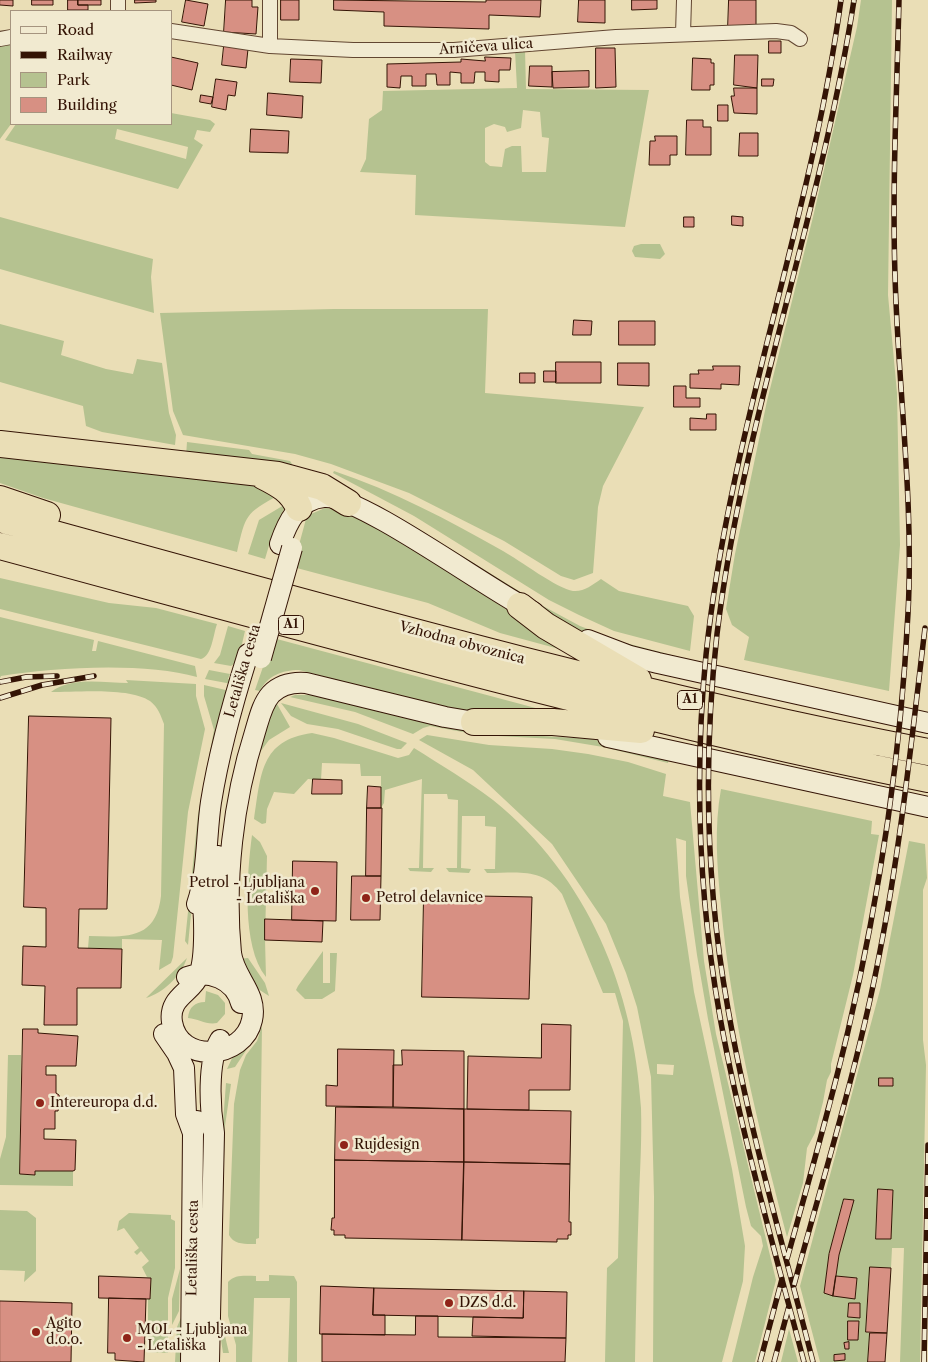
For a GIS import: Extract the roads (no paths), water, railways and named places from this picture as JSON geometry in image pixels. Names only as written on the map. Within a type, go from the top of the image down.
[{"type":"highway","points":[[0,434],[93,455]]},
{"type":"highway","points":[[0,444],[278,475],[322,487],[348,503]]},
{"type":"highway","points":[[260,474],[282,486],[294,498],[298,508]]},
{"type":"highway","points":[[0,499],[66,521],[90,536],[101,546]]},
{"type":"highway","name":"Vzhodna obvoznica","points":[[0,519],[453,641],[655,692],[814,729],[928,752]]},
{"type":"highway","name":"Vzhodna obvoznica","points":[[0,546],[563,696],[772,746],[928,779]]},
{"type":"highway","points":[[520,606],[546,626],[625,671],[655,692]]},
{"type":"highway","points":[[474,722],[553,722],[610,726],[644,730],[722,747],[741,749],[772,746]]},
{"type":"main road","points":[[298,508],[307,502],[324,497],[348,503],[387,524],[520,606],[580,636],[630,656],[808,698],[928,723]]},
{"type":"main road","name":"Letališka cesta","points":[[193,1133],[186,1114],[184,1068],[177,1053],[163,1032],[159,1019],[160,1007],[166,994],[191,976],[204,907],[201,892],[214,786],[286,546],[288,524],[298,508]]},
{"type":"main road","name":"Letališka cesta","points":[[209,1362],[214,1133],[211,1114],[222,1046],[235,1028],[242,1012],[240,999],[224,980],[215,952],[216,886],[225,800],[254,656]]},
{"type":"main road","points":[[191,1048],[222,1046],[245,1034],[252,1022],[254,1011],[252,997],[236,970],[231,952],[230,872],[240,793],[250,746],[262,710],[271,694],[284,685],[296,682],[312,684],[445,717],[474,722],[609,737],[869,796],[928,807]]},
{"type":"main road","points":[[239,735],[240,793]]},
{"type":"main road","points":[[222,1046],[174,1028],[172,1017],[176,1001],[193,984],[191,976],[224,980]]},
{"type":"main road","name":"Letališka cesta","points":[[174,1028],[182,1040],[191,1048],[199,1073],[199,1114],[193,1133],[191,1362]]},
{"type":"street","points":[[270,0],[270,46]]},
{"type":"street","points":[[684,0],[684,34]]},
{"type":"street","name":"Arničeva ulica","points":[[172,31],[270,46],[353,50],[454,50],[616,37],[684,34],[776,32],[791,33],[800,40]]},
{"type":"railway","points":[[804,1362],[748,1147],[720,1017],[707,927],[703,882],[700,746],[706,655],[717,572],[751,408],[791,246],[828,82],[841,0]]},
{"type":"railway","points":[[813,1362],[756,1143],[728,1009],[715,916],[711,869],[709,822],[710,728],[717,634],[729,554],[763,395],[803,238],[840,80],[854,0]]},
{"type":"railway","points":[[787,1259],[834,1088],[870,928],[894,771],[905,666],[909,528],[894,241],[899,0]]},
{"type":"railway","points":[[794,1285],[872,993],[900,830],[925,628]]},
{"type":"railway","points":[[0,682],[26,677],[57,676]]},
{"type":"railway","points":[[0,698],[42,685],[94,676]]},
{"type":"railway","points":[[924,1362],[928,1145]]},
{"type":"railway","points":[[760,1362],[782,1279]]},
{"type":"railway","points":[[774,1362],[789,1306]]},
{"type":"place","name":"Petrol - Ljubljana - Letališka","points":[[315,891]]},
{"type":"place","name":"Petrol delavnice","points":[[366,898]]},
{"type":"place","name":"Intereuropa d.d.","points":[[40,1103]]},
{"type":"place","name":"Rujdesign","points":[[344,1145]]},
{"type":"place","name":"DZS d.d.","points":[[449,1303]]},
{"type":"place","name":"Agito d.o.o.","points":[[36,1332]]},
{"type":"place","name":"MOL - Ljubljana - Letališka","points":[[127,1338]]}]
